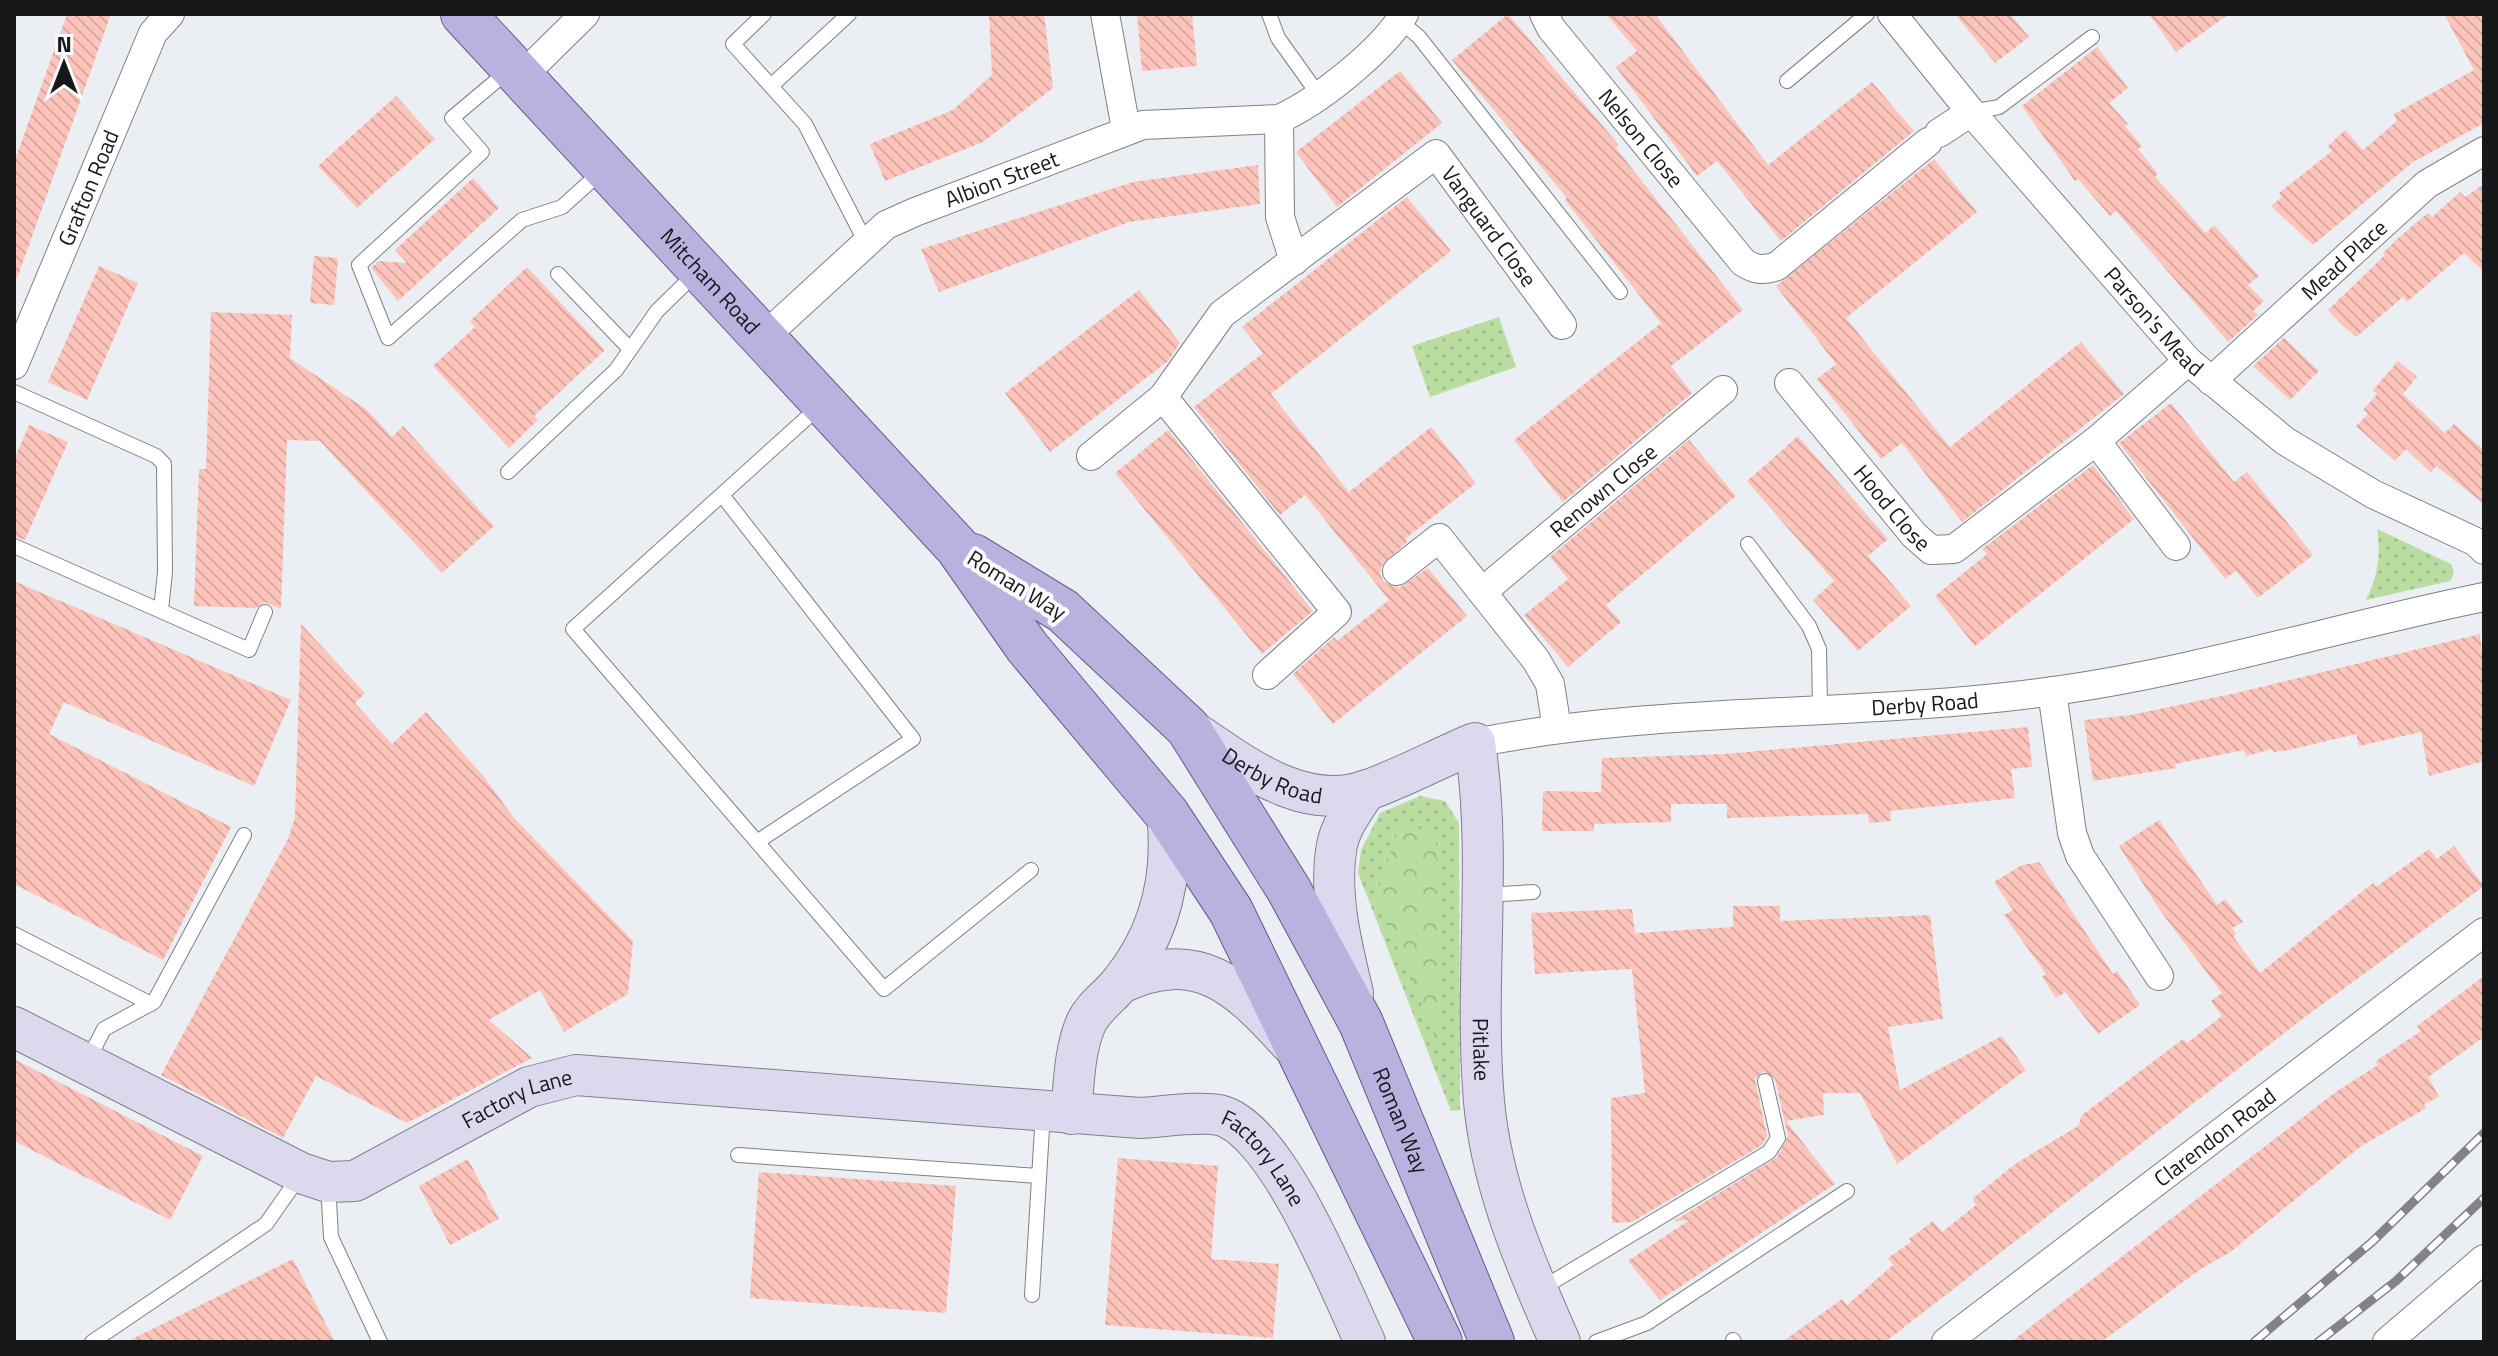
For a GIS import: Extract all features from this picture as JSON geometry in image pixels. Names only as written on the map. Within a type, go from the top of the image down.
[{"type":"main road","name":"Mitcham Road","points":[[463,14],[957,547]]},
{"type":"main road","name":"Roman Way","points":[[957,547],[1063,611],[1188,728],[1289,890],[1361,1023],[1492,1342]]},
{"type":"main road","name":"Roman Way","points":[[957,547],[1027,647],[1167,814],[1231,911],[1435,1330]]},
{"type":"street","name":"Grafton Road","points":[[14,365],[153,33],[170,14]]},
{"type":"street","points":[[516,73],[585,14]]},
{"type":"street","points":[[1105,14],[1126,129]]},
{"type":"street","name":"Nelson Close","points":[[1544,14],[1551,28],[1743,262],[1752,268],[1765,270],[1777,266],[1934,137],[1971,112]]},
{"type":"street","name":"Parson's Mead","points":[[1892,14],[1971,112],[2188,361],[2285,441],[2373,494],[2476,542],[2484,550]]},
{"type":"street","points":[[1294,261],[1280,217],[1279,119],[1318,94],[1378,46],[1402,18]]},
{"type":"street","name":"Albion Street","points":[[764,337],[886,225],[915,212],[1126,129],[1155,124],[1279,119]]},
{"type":"street","name":"Mead Place","points":[[2211,381],[2427,184],[2484,151]]},
{"type":"street","name":"Vanguard Close","points":[[1091,456],[1163,397],[1222,314],[1436,154],[1562,325]]},
{"type":"street","name":"Hood Close","points":[[1789,383],[1914,535],[1931,550],[1954,549],[2096,441],[2188,361]]},
{"type":"street","name":"Renown Close","points":[[1482,592],[1723,390]]},
{"type":"street","points":[[1163,397],[1337,612],[1267,675]]},
{"type":"street","points":[[2096,441],[2176,546]]},
{"type":"street","points":[[1397,571],[1439,538],[1550,684],[1557,729]]},
{"type":"street","name":"Derby Road","points":[[1188,728],[1260,774],[1292,789],[1334,795],[1366,790],[1475,743],[1557,729],[2052,691],[2186,667],[2484,597]]},
{"type":"street","points":[[2052,691],[2072,833],[2080,856],[2159,976]]},
{"type":"street","name":"Pitlake","points":[[1475,743],[1483,822],[1483,1091],[1502,1193],[1560,1342]]},
{"type":"street","name":"Derby Road","points":[[1361,1023],[1341,942],[1336,891],[1337,844],[1366,790]]},
{"type":"street","points":[[1057,1113],[1087,1022],[1141,954],[1166,894],[1170,869],[1167,814]]},
{"type":"street","name":"Clarendon Road","points":[[1946,1342],[2484,932]]},
{"type":"street","points":[[1121,983],[1143,973],[1170,968],[1194,969],[1218,978],[1243,995],[1302,1057]]},
{"type":"street","points":[[14,1027],[314,1178]]},
{"type":"street","name":"Factory Lane","points":[[314,1178],[367,1177],[529,1087],[576,1075],[1057,1113],[1140,1118],[1219,1115],[1245,1129],[1266,1150],[1305,1216],[1365,1342]]},
{"type":"street","points":[[2387,1342],[2479,1275]]},
{"type":"lane","points":[[764,14],[733,44],[805,124],[866,243]]},
{"type":"lane","points":[[771,86],[849,14]]},
{"type":"lane","points":[[1269,14],[1278,38],[1318,94]]},
{"type":"lane","points":[[1787,81],[1867,14]]},
{"type":"lane","points":[[1402,18],[1620,292]]},
{"type":"lane","points":[[1971,112],[1999,107],[2092,37]]},
{"type":"lane","points":[[516,73],[452,118],[482,152],[359,265],[388,338],[522,220],[562,207],[605,168]]},
{"type":"lane","points":[[508,472],[616,370],[628,347],[657,311],[701,269]]},
{"type":"lane","points":[[558,274],[628,347]]},
{"type":"lane","points":[[14,392],[156,456],[164,464],[165,558],[161,610]]},
{"type":"lane","points":[[824,402],[573,629],[884,989],[1031,870]]},
{"type":"lane","points":[[722,495],[913,739],[757,842]]},
{"type":"lane","points":[[1748,544],[1809,626],[1819,649],[1820,709]]},
{"type":"lane","points":[[14,546],[249,650],[265,612]]},
{"type":"lane","points":[[86,1064],[104,1029],[151,1004],[244,835]]},
{"type":"lane","points":[[1482,895],[1533,892]]},
{"type":"lane","points":[[14,934],[151,1004]]},
{"type":"lane","points":[[1538,1291],[1769,1152],[1778,1138],[1765,1081]]},
{"type":"lane","points":[[1032,1295],[1039,1176],[1057,1113]]},
{"type":"lane","points":[[738,1155],[1039,1176]]},
{"type":"lane","points":[[92,1342],[266,1224],[314,1178],[331,1237],[380,1342]]},
{"type":"lane","points":[[1596,1342],[1647,1323],[1847,1191]]},
{"type":"green space","points":[[1499,317],[1516,367],[1430,397],[1412,346]]},
{"type":"green space","points":[[2377,529],[2451,564],[2454,573],[2450,581],[2366,600],[2378,565]]},
{"type":"green space","points":[[1420,796],[1445,801],[1459,823],[1460,1110],[1451,1111],[1358,873],[1361,850],[1380,813]]},
{"type":"green space","points":[[1402,818],[1436,838],[1441,1051],[1376,896]]},
{"type":"building","points":[[67,14],[111,14],[17,279],[14,278],[14,163]]},
{"type":"building","points":[[989,14],[1044,14],[1053,88],[983,142],[885,181],[870,144],[953,110],[992,75]]},
{"type":"building","points":[[1137,14],[1192,14],[1197,66],[1142,71]]},
{"type":"building","points":[[1508,14],[1619,145],[1616,148],[1743,310],[1671,366],[1692,393],[1563,502],[1514,440],[1661,323],[1565,200],[1567,198],[1452,60]]},
{"type":"building","points":[[1606,14],[1655,14],[1768,165],[1872,82],[1914,131],[1781,241],[1717,161],[1697,176],[1616,67],[1637,51]]},
{"type":"building","points":[[1955,14],[2010,14],[2029,37],[1995,63]]},
{"type":"building","points":[[2149,14],[2229,14],[2176,52]]},
{"type":"building","points":[[2444,14],[2484,14],[2484,123],[2413,162],[2313,245],[2271,206],[2282,197],[2279,193],[2332,151],[2328,146],[2345,130],[2363,150],[2397,121],[2394,114],[2474,70]]},
{"type":"building","points":[[2097,47],[2128,88],[2109,103],[2142,146],[2138,149],[2158,174],[2155,177],[2206,233],[2214,225],[2259,276],[2248,285],[2264,301],[2253,311],[2258,315],[2228,342],[2116,211],[2110,216],[2078,179],[2075,181],[2022,106]]},
{"type":"building","points":[[1400,71],[1442,123],[1337,207],[1296,152]]},
{"type":"building","points":[[396,96],[435,139],[357,208],[318,166]]},
{"type":"building","points":[[1934,159],[1977,212],[1846,318],[1950,447],[2081,342],[2124,394],[1962,522],[1902,443],[1881,459],[1817,379],[1836,364],[1776,286]]},
{"type":"building","points":[[1258,165],[1260,204],[1129,222],[939,292],[921,249],[1133,182]]},
{"type":"building","points":[[473,178],[499,208],[398,301],[371,268],[378,261],[407,263],[395,250]]},
{"type":"building","points":[[2484,184],[2484,272],[2464,253],[2407,302],[2403,297],[2356,337],[2328,310],[2385,255],[2383,253],[2397,239],[2428,213],[2432,217],[2460,192],[2465,197]]},
{"type":"building","points":[[1407,197],[1451,251],[1271,394],[1349,492],[1431,427],[1476,483],[1405,539],[1407,542],[1382,564],[1380,574],[1384,582],[1399,588],[1428,568],[1467,616],[1333,724],[1293,674],[1334,637],[1337,641],[1389,600],[1305,495],[1280,515],[1194,407],[1263,353],[1242,327]]},
{"type":"building","points":[[314,256],[338,258],[334,305],[310,303]]},
{"type":"building","points":[[99,266],[138,283],[87,400],[48,382]]},
{"type":"building","points":[[527,267],[605,350],[534,416],[538,420],[509,448],[433,366],[475,327],[470,321]]},
{"type":"building","points":[[1139,290],[1180,343],[1168,361],[1050,452],[1005,393]]},
{"type":"building","points":[[211,312],[292,315],[290,358],[367,410],[392,437],[403,426],[494,526],[442,573],[320,441],[287,440],[281,609],[265,602],[256,608],[194,606],[199,469],[206,469]]},
{"type":"building","points":[[2284,338],[2319,371],[2290,400],[2253,366]]},
{"type":"building","points":[[2398,361],[2417,377],[2403,394],[2445,433],[2454,424],[2484,450],[2484,504],[2436,466],[2431,473],[2406,449],[2395,461],[2356,426],[2368,414],[2363,410],[2377,394],[2373,390]]},
{"type":"building","points":[[2171,403],[2234,482],[2247,472],[2313,555],[2258,598],[2236,571],[2225,579],[2119,443]]},
{"type":"building","points":[[29,425],[68,442],[25,540],[14,536],[14,460]]},
{"type":"building","points":[[1168,430],[1313,611],[1262,654],[1115,473]]},
{"type":"building","points":[[1798,436],[1888,539],[1868,556],[1911,606],[1858,651],[1813,600],[1834,581],[1747,481]]},
{"type":"building","points":[[1689,440],[1736,496],[1606,605],[1621,622],[1568,667],[1524,615],[1568,579],[1550,557]]},
{"type":"building","points":[[2093,465],[2134,519],[1975,646],[1935,596],[1987,554],[1982,549]]},
{"type":"building","points":[[14,581],[291,700],[254,786],[64,702],[49,734],[231,827],[163,960],[14,884]]},
{"type":"building","points":[[301,624],[365,693],[355,703],[392,744],[426,712],[485,778],[514,818],[633,941],[628,994],[564,1032],[540,990],[489,1020],[532,1058],[407,1123],[316,1076],[283,1138],[161,1075],[288,839],[295,817]]},
{"type":"building","points":[[2480,634],[2484,675],[2484,761],[2429,776],[2421,732],[2359,746],[2356,734],[2289,750],[2273,752],[2272,749],[2246,756],[2244,750],[2175,764],[2176,768],[2093,781],[2084,720],[2131,715],[2236,693]]},
{"type":"building","points":[[2028,727],[2032,767],[2011,769],[2015,798],[1890,811],[1891,821],[1869,823],[1868,814],[1727,818],[1727,804],[1671,804],[1671,822],[1594,824],[1594,831],[1542,831],[1543,791],[1601,792],[1602,758],[1725,754]]},
{"type":"building","points":[[2159,820],[2217,905],[2225,899],[2243,922],[2232,928],[2236,934],[2233,936],[2260,973],[2373,883],[2376,887],[2429,849],[2437,859],[2454,846],[2484,886],[2305,1017],[1885,1342],[1782,1342],[1842,1299],[1847,1305],[1893,1265],[1888,1258],[1911,1242],[1909,1239],[1933,1221],[1942,1232],[1976,1205],[1972,1199],[2015,1164],[2078,1126],[2082,1115],[2183,1039],[2187,1043],[2222,1016],[2211,1001],[2222,993],[2159,909],[2119,846]]},
{"type":"building","points":[[2039,862],[2113,974],[2117,971],[2140,1005],[2098,1034],[2065,992],[2056,998],[2042,977],[2046,974],[2004,915],[2013,910],[1994,882],[2022,865]]},
{"type":"building","points":[[1733,906],[1780,906],[1780,921],[1930,915],[1943,1019],[1888,1027],[1900,1090],[2002,1036],[2026,1070],[1897,1164],[1860,1093],[1823,1093],[1824,1115],[1786,1121],[1835,1184],[1660,1300],[1628,1261],[1689,1220],[1674,1221],[1777,1157],[1788,1136],[1775,1079],[1764,1071],[1755,1079],[1767,1136],[1762,1145],[1632,1222],[1612,1223],[1611,1098],[1645,1093],[1632,969],[1535,974],[1531,913],[1632,909],[1635,933],[1733,927]]},
{"type":"building","points":[[2484,976],[2484,1037],[2428,1077],[2439,1097],[2424,1104],[2426,1108],[2360,1147],[2229,1253],[2201,1269],[2101,1342],[2011,1342],[2337,1091],[2378,1065],[2376,1061],[2421,1031],[2417,1026]]},
{"type":"building","points":[[14,1059],[203,1156],[170,1220],[14,1141]]},
{"type":"building","points":[[1118,1158],[1218,1166],[1211,1259],[1279,1264],[1273,1338],[1105,1325]]},
{"type":"building","points":[[468,1159],[499,1219],[450,1245],[419,1186]]},
{"type":"building","points":[[759,1172],[956,1186],[946,1313],[750,1298]]},
{"type":"building","points":[[293,1259],[335,1342],[126,1342]]},
{"type":"railway","points":[[2254,1342],[2372,1242],[2484,1133]]},
{"type":"railway","points":[[2318,1342],[2396,1281],[2484,1198]]}]
